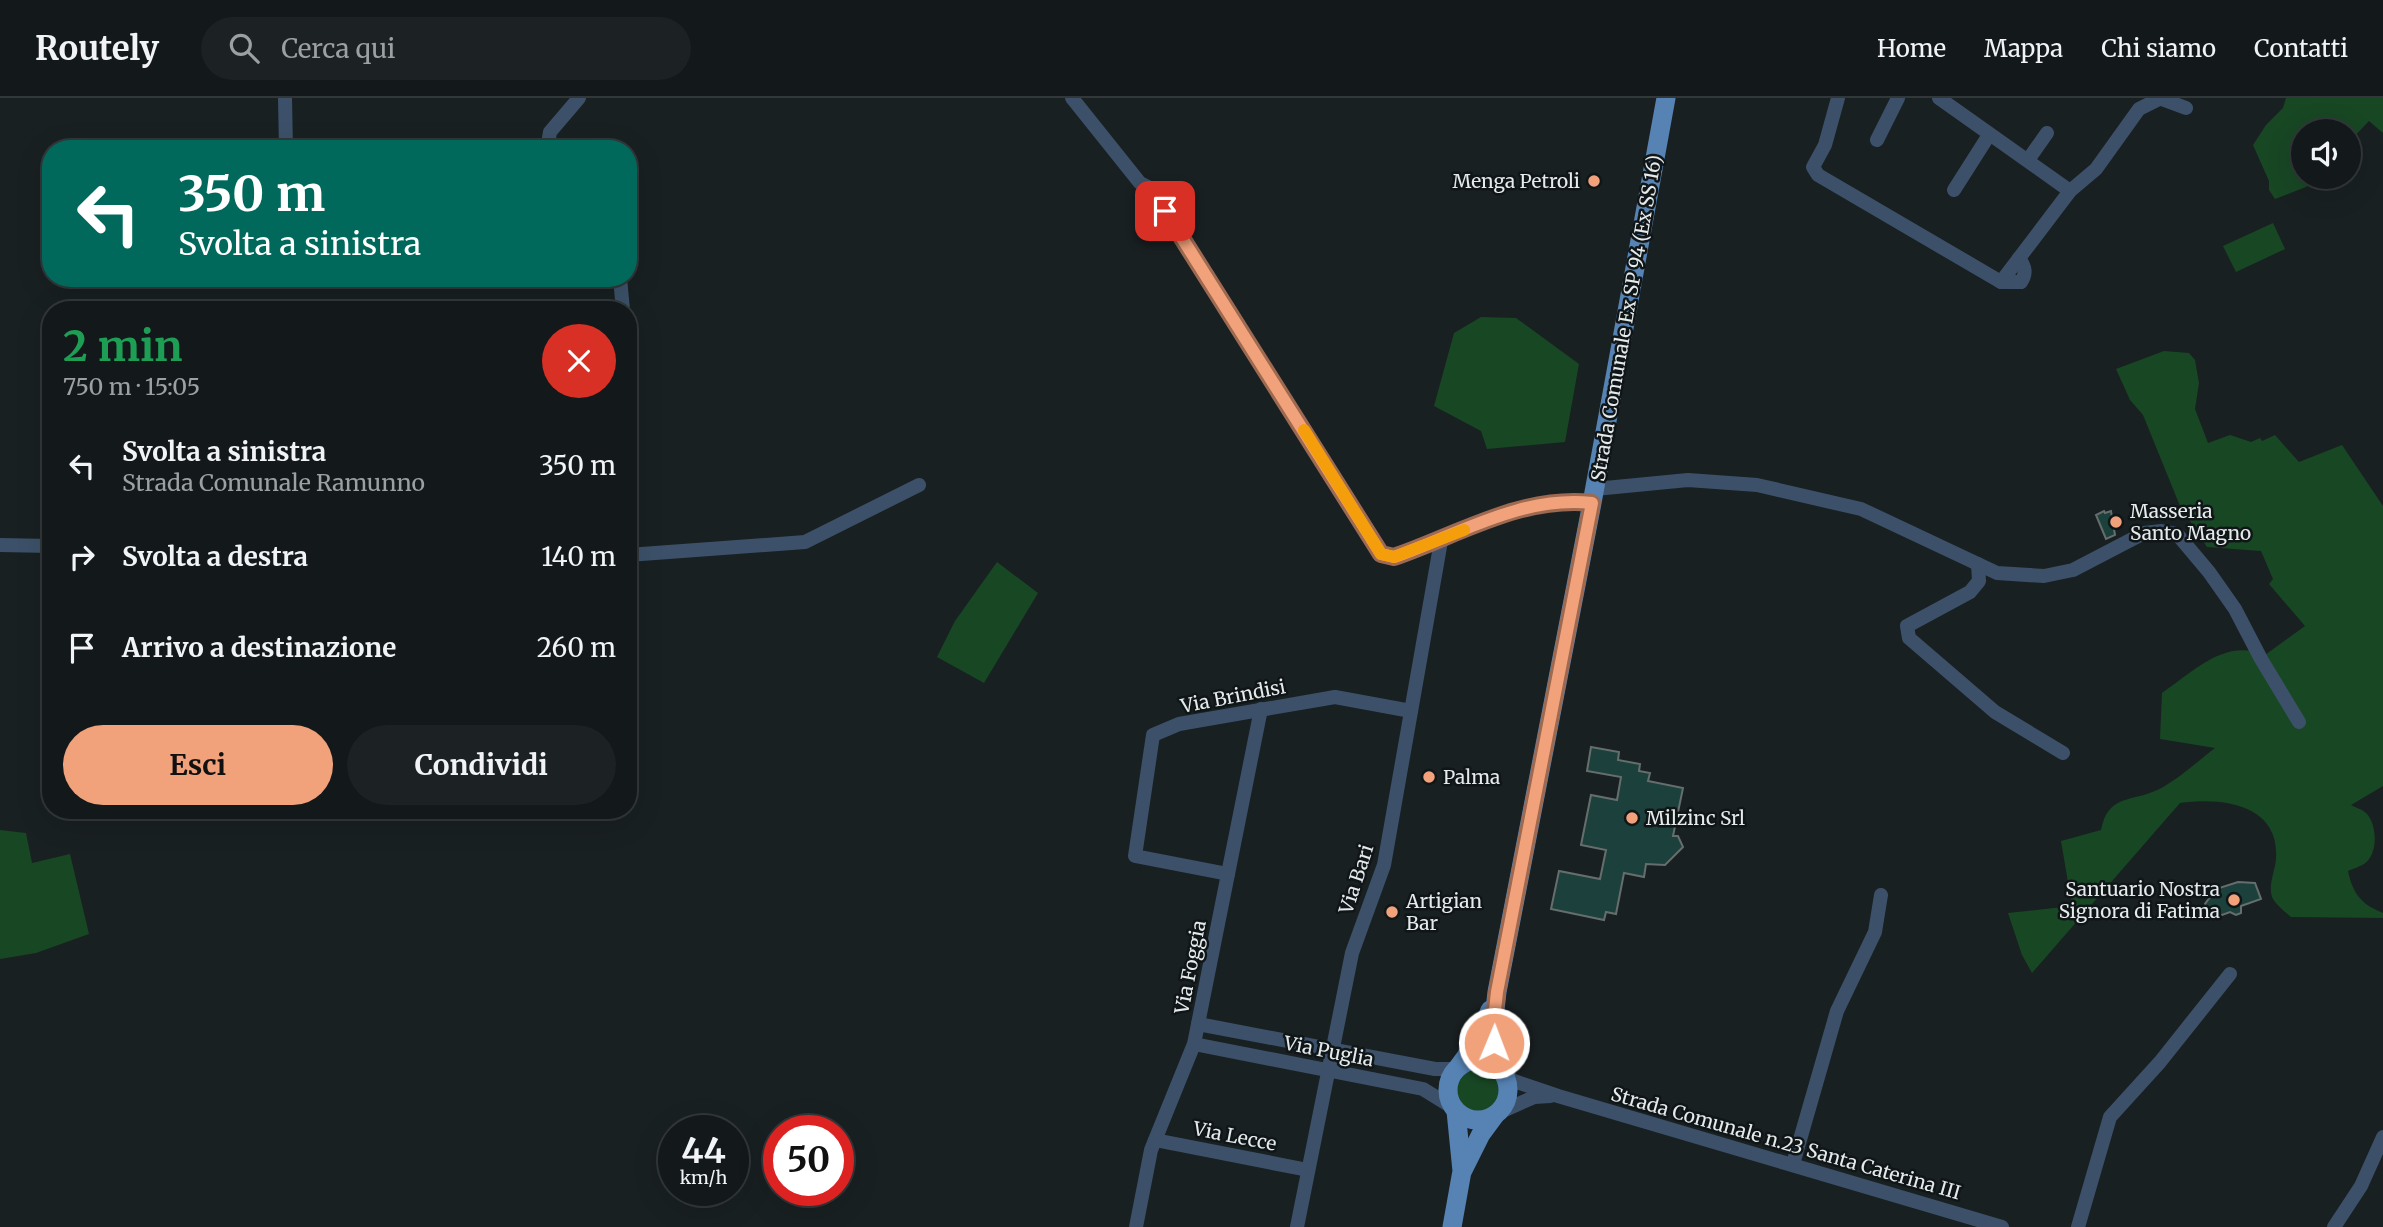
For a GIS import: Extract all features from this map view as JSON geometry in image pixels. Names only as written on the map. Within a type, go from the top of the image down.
[{"type":"main road","name":"Strada Comunale Ex SP 94 (Ex SS 16)","points":[[1502,1072],[1493,1028],[1497,992],[1593,496],[1666,98]]},
{"type":"main road","name":"Strada Comunale Ex SP 94 (Ex SS 16)","points":[[1457,1067],[1478,1040],[1497,992]]},
{"type":"main road","points":[[1452,1227],[1462,1171],[1480,1134],[1508,1094],[1502,1072],[1485,1060],[1475,1060],[1457,1067],[1447,1087],[1454,1109],[1462,1171]]},
{"type":"main road","points":[[1454,1109],[1471,1120],[1480,1120],[1497,1113]]},
{"type":"street","points":[[285,98],[286,140]]},
{"type":"street","points":[[549,140],[550,132],[579,98]]},
{"type":"street","points":[[1072,98],[1140,183],[1150,188],[1381,554],[1387,557],[1441,541],[1472,526],[1528,507],[1688,480],[1757,485],[1861,509],[1997,573],[2044,576],[2073,570],[2144,533],[2162,531],[2176,534],[2235,609],[2261,659],[2300,722]]},
{"type":"street","points":[[1838,98],[1825,145],[1813,167],[1818,175],[2001,282],[2070,191],[2096,169],[2139,109],[2159,98],[2174,101],[2186,108]]},
{"type":"street","points":[[1877,140],[1898,98]]},
{"type":"street","points":[[1939,98],[2070,191]]},
{"type":"street","points":[[2028,160],[2048,133]]},
{"type":"street","points":[[1954,190],[1989,135]]},
{"type":"street","points":[[637,554],[805,542],[919,485]]},
{"type":"street","name":"Via Bari","points":[[1297,1227],[1352,953],[1384,865],[1441,541]]},
{"type":"street","points":[[0,545],[42,546]]},
{"type":"street","points":[[1978,564],[1979,581],[1970,592],[1908,626],[1909,638],[1995,712],[2063,753]]},
{"type":"street","name":"Via Brindisi","points":[[1228,874],[1135,856],[1153,735],[1179,724],[1335,697],[1411,711]]},
{"type":"street","name":"Via Foggia","points":[[1136,1227],[1155,1140],[1194,1044],[1261,709]]},
{"type":"street","points":[[1793,1164],[1837,1011],[1875,932],[1881,895]]},
{"type":"street","points":[[2078,1227],[2110,1117],[2160,1062],[2230,974]]},
{"type":"street","name":"Via Puglia","points":[[1198,1024],[1435,1069],[1457,1067]]},
{"type":"street","name":"Via Puglia","points":[[1194,1044],[1423,1089],[1454,1109]]},
{"type":"street","name":"Strada Comunale n.23 Santa Caterina III","points":[[1502,1072],[1514,1081],[1558,1096],[1793,1164],[1978,1224],[2002,1227]]},
{"type":"street","points":[[1497,1113],[1534,1097],[1558,1096]]},
{"type":"street","points":[[2334,1227],[2361,1186],[2383,1138]]},
{"type":"street","name":"Via Lecce","points":[[1155,1140],[1308,1170]]},
{"type":"green space","points":[[2286,98],[2383,98],[2383,133],[2369,121],[2361,129],[2361,119],[2291,119],[2291,189],[2301,189],[2275,199],[2269,190],[2269,181],[2253,145],[2266,125],[2283,108]]},
{"type":"green space","points":[[2273,223],[2285,249],[2236,272],[2223,246]]},
{"type":"green space","points":[[1481,317],[1516,318],[1579,364],[1565,442],[1487,449],[1481,431],[1434,406],[1454,333]]},
{"type":"green space","points":[[2164,351],[2189,353],[2195,360],[2199,383],[2195,409],[2208,443],[2230,435],[2251,442],[2260,438],[2262,441],[2275,435],[2299,462],[2342,445],[2383,506],[2383,786],[2351,805],[2370,818],[2375,840],[2369,860],[2348,871],[2352,886],[2359,897],[2383,913],[2383,918],[2291,917],[2272,897],[2271,883],[2276,859],[2275,841],[2269,826],[2245,808],[2230,804],[2213,801],[2180,803],[2032,973],[2022,955],[2008,913],[2072,906],[2061,841],[2101,830],[2104,819],[2114,805],[2162,787],[2215,748],[2160,739],[2162,693],[2210,659],[2237,651],[2265,655],[2305,626],[2269,584],[2273,579],[2261,551],[2207,547],[2180,506],[2143,415],[2130,400],[2116,369]]},
{"type":"green space","points":[[997,562],[1038,593],[984,683],[937,657],[955,621]]},
{"type":"green space","points":[[0,830],[26,833],[32,863],[70,854],[89,934],[36,953],[0,959]]},
{"type":"green space","points":[[1478,1069],[1493,1075],[1499,1090],[1493,1105],[1478,1111],[1463,1105],[1457,1090],[1463,1075]]},
{"type":"building","points":[[2111,511],[2115,535],[2106,539],[2096,515]]},
{"type":"building","name":"Milzinc Srl","points":[[1591,747],[1619,752],[1618,760],[1640,764],[1639,771],[1650,773],[1648,781],[1683,788],[1673,836],[1678,836],[1683,847],[1665,865],[1646,864],[1644,877],[1624,873],[1616,914],[1606,912],[1604,920],[1551,909],[1559,871],[1600,879],[1606,850],[1581,845],[1591,795],[1617,800],[1621,777],[1587,771]]},
{"type":"building","name":"Santuario Nostra Signora di Fatima","points":[[2238,882],[2255,883],[2261,899],[2241,906],[2241,913],[2236,915],[2230,912],[2211,919],[2205,904],[2216,889]]},
{"type":"slow traffic","points":[[1304,430],[1381,554],[1394,557],[1464,530]]},
{"type":"place","name":"Menga Petroli","points":[[1594,181]]},
{"type":"place","name":"Masseria Santo Magno","points":[[2116,522]]},
{"type":"place","name":"Palma","points":[[1429,777]]},
{"type":"place","name":"Milzinc Srl","points":[[1632,818]]},
{"type":"place","name":"Santuario Nostra Signora di Fatima","points":[[2234,900]]},
{"type":"place","name":"Artigian Bar","points":[[1392,912]]},
{"type":"route","points":[[1165,211],[1381,554],[1394,557],[1528,507],[1571,501],[1592,503],[1497,992],[1494,1043]]}]
